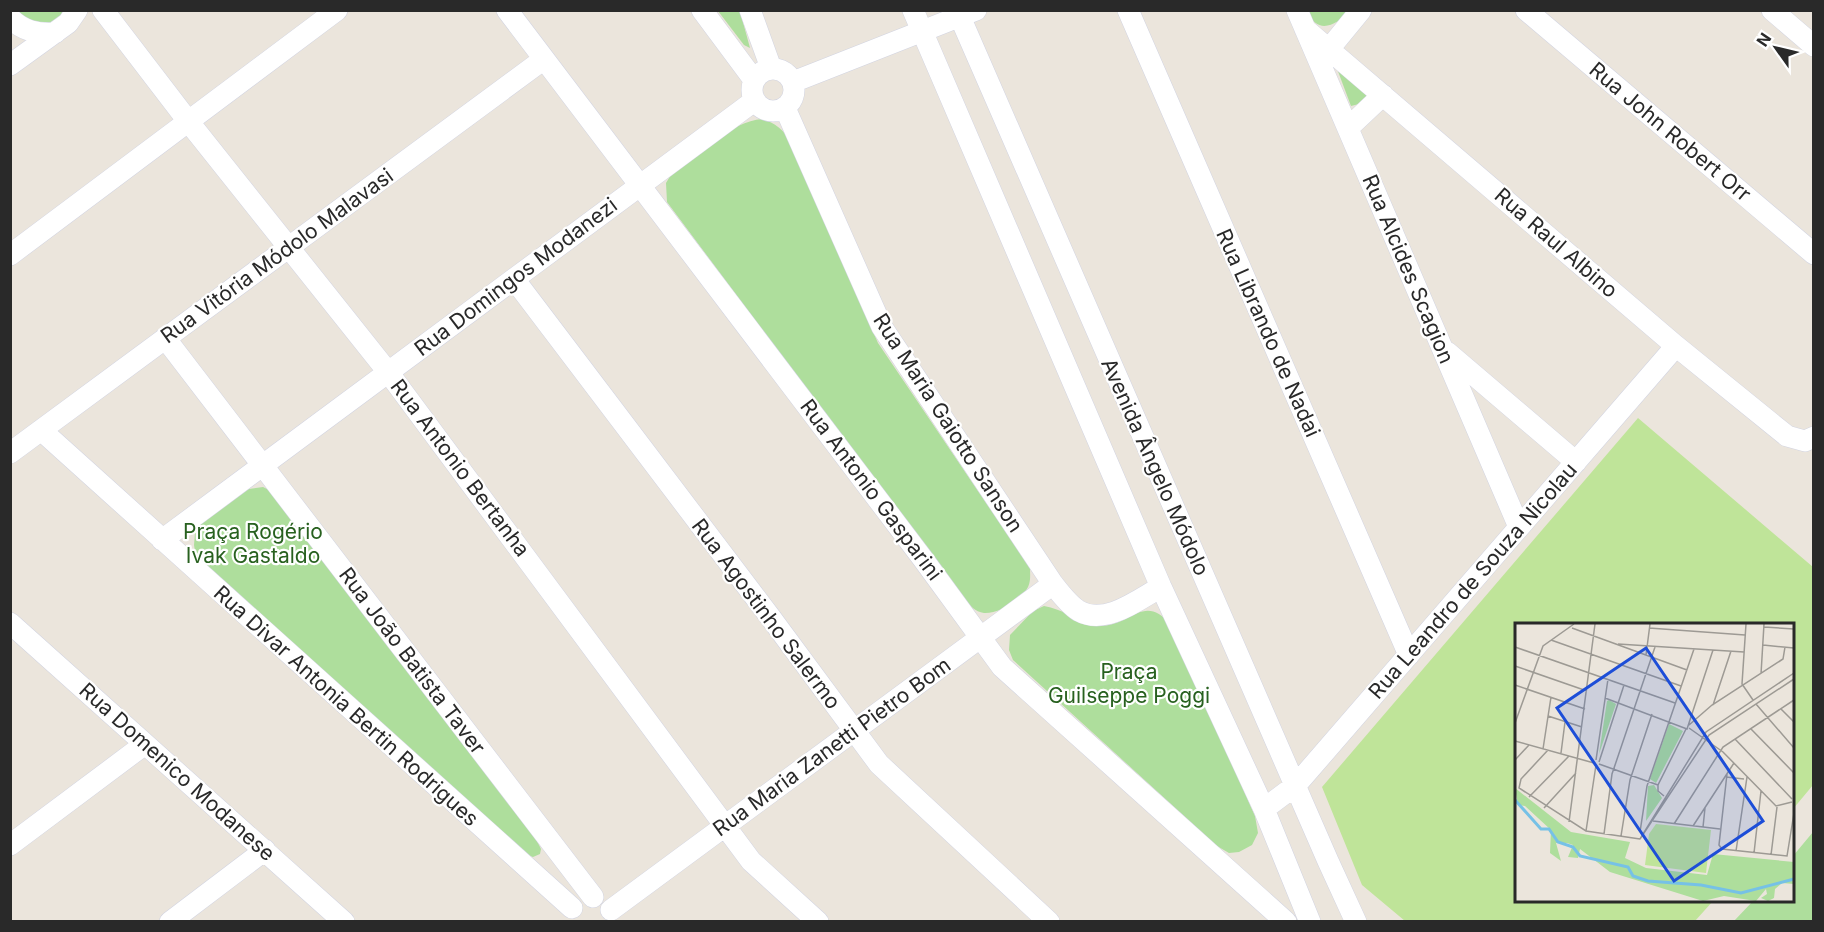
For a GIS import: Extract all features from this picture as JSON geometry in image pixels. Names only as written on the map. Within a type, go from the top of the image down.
[{"type":"street","name":"Rua Antonio Bertanha","points":[[103,10],[188,121],[388,372],[751,861],[818,921]]},
{"type":"street","points":[[10,255],[337,10]]},
{"type":"street","name":"Rua Antonio Gasparini","points":[[507,10],[1002,667],[1286,921]]},
{"type":"street","points":[[702,10],[759,83]]},
{"type":"street","points":[[750,10],[759,83],[758,106],[771,111],[785,108],[793,97],[793,82],[784,71],[759,83]]},
{"type":"street","name":"Avenida Ângelo Módolo","points":[[913,10],[1161,587],[1264,809],[1310,921]]},
{"type":"street","name":"Rua Librando de Nadai","points":[[1128,10],[1409,655]]},
{"type":"street","points":[[1329,49],[1361,10]]},
{"type":"street","name":"Rua John Robert Orr","points":[[1526,10],[1814,254]]},
{"type":"street","points":[[1772,10],[1814,46]]},
{"type":"street","points":[[793,82],[922,33],[964,13]]},
{"type":"street","name":"Avenida Ângelo Módolo","points":[[964,13],[1356,921]]},
{"type":"street","points":[[10,18],[28,31],[42,34],[71,19]]},
{"type":"street","points":[[10,65],[71,19]]},
{"type":"street","name":"Rua Raul Albino","points":[[1301,20],[1329,49],[1676,346],[1787,436],[1805,441],[1814,437]]},
{"type":"street","name":"Rua Alcides Scagion","points":[[1301,20],[1519,527]]},
{"type":"street","name":"Rua Vitória Módolo Malavasi","points":[[10,453],[544,59]]},
{"type":"street","name":"Rua Domingos Modanezi","points":[[162,540],[640,184],[759,83]]},
{"type":"street","points":[[1348,128],[1383,95]]},
{"type":"street","name":"Rua Maria Gaiotto Sanson","points":[[785,108],[882,327],[1053,584],[1080,612],[1096,615],[1113,613],[1161,587]]},
{"type":"street","name":"Rua Agostinho Salermo","points":[[514,279],[879,764],[1049,921]]},
{"type":"street","name":"Rua João Batista Taver","points":[[165,338],[593,897],[607,904],[612,916]]},
{"type":"street","name":"Rua Leandro de Souza Nicolau","points":[[1264,809],[1296,785],[1676,346]]},
{"type":"street","points":[[1442,348],[1576,462]]},
{"type":"street","name":"Rua Divar Antonia Bertin Rodrigues","points":[[41,430],[532,872],[571,915]]},
{"type":"street","name":"Rua Maria Zanetti Pietro Bom","points":[[612,916],[724,826],[1053,584]]},
{"type":"street","name":"Rua Domenico Modanese","points":[[15,634],[145,744],[344,921]]},
{"type":"street","points":[[10,845],[145,744]]},
{"type":"street","points":[[532,872],[555,847]]},
{"type":"street","points":[[170,921],[265,850]]},
{"type":"street","points":[[571,915],[581,900],[593,897]]},
{"type":"green space","points":[[16,11],[68,11],[53,21],[42,24],[30,21]]},
{"type":"green space","points":[[718,11],[740,11],[750,48],[744,45]]},
{"type":"green space","points":[[1307,11],[1350,11],[1333,24],[1322,26],[1311,19]]},
{"type":"green space","points":[[1336,66],[1371,90],[1363,103],[1351,106]]},
{"type":"green space","points":[[762,119],[779,127],[791,142],[878,343],[1030,568],[1030,582],[1025,592],[1002,609],[984,613],[973,608],[964,600],[667,202],[666,183],[672,173],[727,132],[751,121]]},
{"type":"green space","points":[[1638,418],[1813,567],[1813,785],[1794,808],[1794,623],[1515,623],[1515,902],[1712,902],[1695,921],[1405,921],[1362,885],[1322,787]]},
{"type":"green space","name":"Praça Rogério Ivak Gastaldo","points":[[263,487],[273,492],[282,502],[537,841],[541,849],[540,854],[533,857],[527,855],[196,558],[195,533],[199,525],[242,490]]},
{"type":"green space","name":"Praça Guilseppe Poggi","points":[[1044,606],[1098,625],[1109,625],[1144,611],[1152,611],[1171,626],[1255,816],[1258,833],[1252,845],[1239,852],[1229,853],[1217,846],[1013,660],[1009,650],[1010,635],[1033,611]]},
{"type":"green space","points":[[1813,832],[1813,921],[1734,921],[1752,902],[1794,902],[1794,855]]}]
